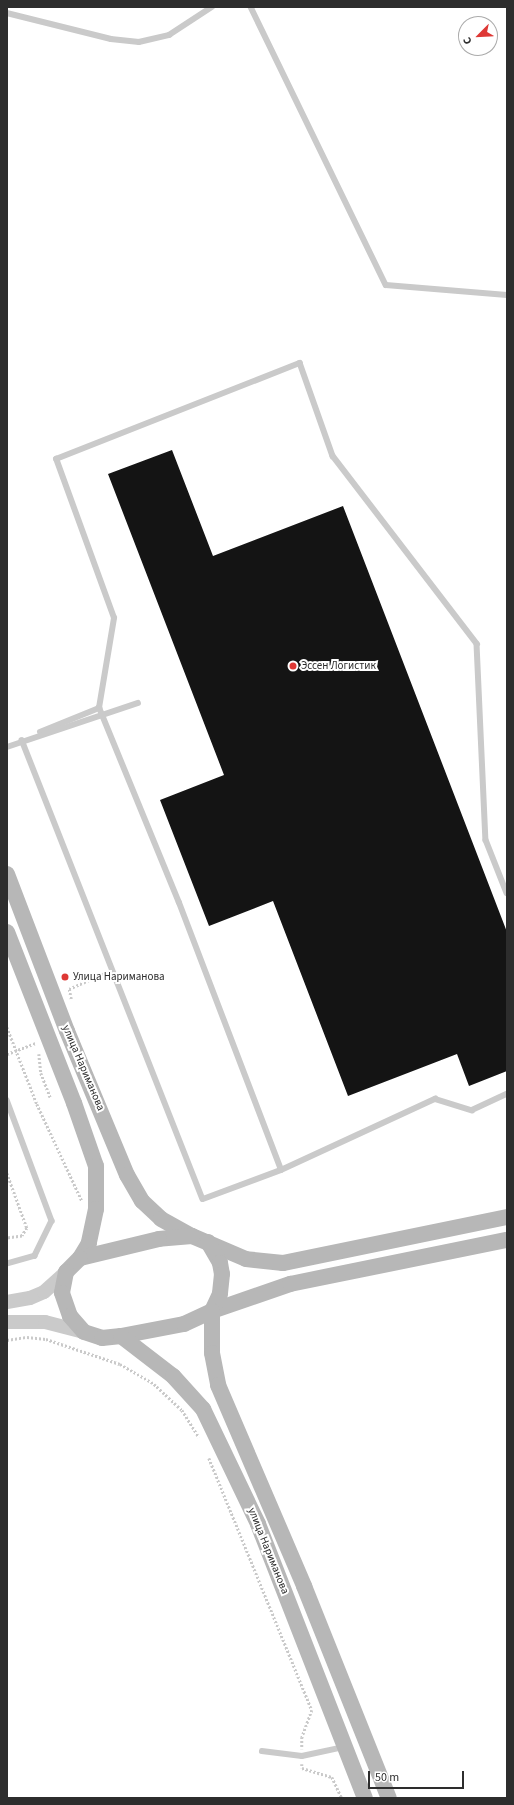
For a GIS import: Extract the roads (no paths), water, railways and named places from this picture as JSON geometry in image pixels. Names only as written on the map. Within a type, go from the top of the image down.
[{"type":"main road","name":"улица Нариманова","points":[[7,874],[67,1031],[127,1175],[142,1201],[161,1219],[192,1236]]},
{"type":"main road","name":"улица Нариманова","points":[[7,932],[74,1103],[96,1166],[96,1209],[88,1243],[80,1258]]},
{"type":"main road","points":[[507,1218],[283,1263],[246,1259],[192,1236],[131,1244],[80,1258],[66,1272],[62,1294],[65,1304],[76,1325],[84,1332],[102,1338],[121,1336],[184,1324],[212,1311],[290,1284],[507,1240]]},
{"type":"main road","points":[[208,1242],[220,1263],[222,1274],[220,1294],[212,1311]]},
{"type":"main road","name":"улица Нариманова","points":[[212,1311],[212,1353],[218,1385],[304,1586],[389,1798]]},
{"type":"main road","name":"улица Нариманова","points":[[121,1336],[173,1376],[204,1410],[258,1524],[365,1798]]},
{"type":"street","points":[[7,1302],[30,1298],[44,1292],[66,1272]]},
{"type":"street","points":[[7,1322],[46,1322],[84,1332]]},
{"type":"lane","points":[[7,13],[111,39],[139,42],[169,35],[211,7]]},
{"type":"lane","points":[[251,7],[386,285],[507,295]]},
{"type":"lane","points":[[281,1170],[179,903],[99,708],[114,618],[56,459],[300,364],[334,456],[477,644],[486,840],[507,893]]},
{"type":"lane","points":[[7,747],[138,702]]},
{"type":"lane","points":[[7,747],[99,708]]},
{"type":"lane","points":[[22,740],[203,1199],[281,1170],[435,1099],[472,1110],[507,1094]]},
{"type":"lane","points":[[7,1100],[52,1221],[35,1256],[7,1264]]},
{"type":"lane","points":[[262,1751],[302,1756],[344,1747]]},
{"type":"place","name":"Эссен Логистик","points":[[293,666]]},
{"type":"place","name":"Улица Нариманова","points":[[65,977]]}]
